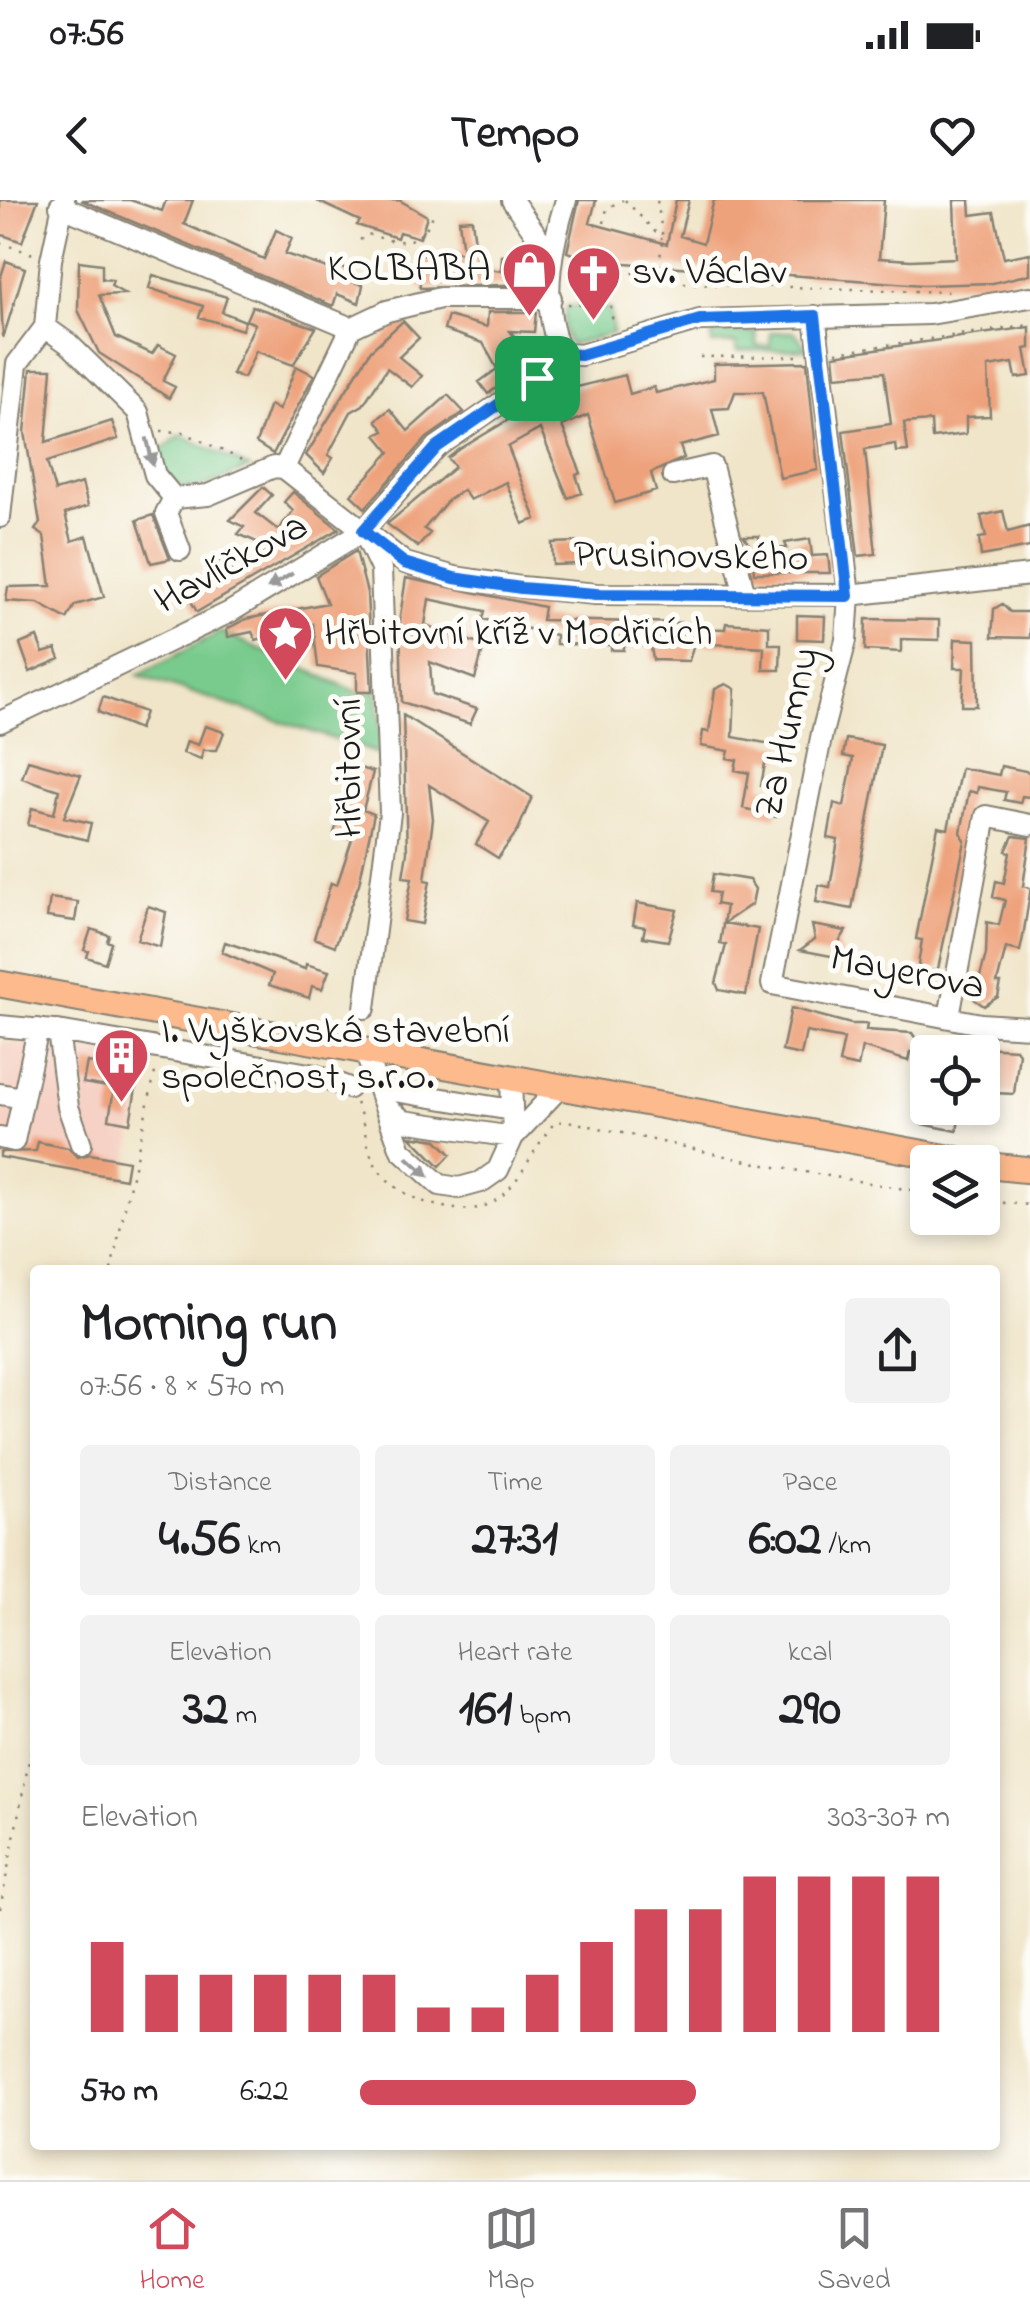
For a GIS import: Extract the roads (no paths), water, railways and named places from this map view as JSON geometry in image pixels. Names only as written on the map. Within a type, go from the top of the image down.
[{"type":"main road","points":[[0,984],[910,1151]]},
{"type":"main road","points":[[1000,1167],[1030,1170]]},
{"type":"street","points":[[512,200],[557,257]]},
{"type":"street","points":[[566,200],[557,257],[554,338],[562,354],[581,355],[700,320],[930,314],[1030,297]]},
{"type":"street","points":[[0,516],[17,364],[45,327],[62,203],[352,328]]},
{"type":"street","points":[[169,494],[208,495],[274,470],[352,328],[387,311],[440,298],[558,294]]},
{"type":"street","name":"Za Humny","points":[[772,984],[822,733],[846,640],[848,596],[815,316]]},
{"type":"street","points":[[45,327],[141,421],[155,475],[169,494],[166,512],[180,550]]},
{"type":"street","name":"Havlíčkova","points":[[1,717],[230,612],[363,531],[437,447],[537,378],[562,354]]},
{"type":"street","points":[[673,475],[712,466],[745,595]]},
{"type":"street","name":"Prusinovského","points":[[274,470],[404,563],[454,578],[596,594],[848,596],[1030,575]]},
{"type":"street","name":"Hřbitovní","points":[[363,531],[381,569],[390,814],[365,1008]]},
{"type":"street","points":[[948,1017],[986,816],[1030,824]]},
{"type":"street","name":"Mayerova","points":[[772,984],[981,1024],[1030,1026]]},
{"type":"street","points":[[0,1138],[14,1140],[14,1111],[69,996]]},
{"type":"street","points":[[0,1026],[53,1031],[315,1075],[349,1088]]},
{"type":"street","points":[[53,1031],[68,1107],[81,1144]]},
{"type":"street","points":[[364,1049],[401,1150],[440,1184],[459,1188],[481,1182],[498,1170],[513,1137],[560,1087]]},
{"type":"street","points":[[512,1078],[513,1137]]},
{"type":"street","points":[[0,1094],[14,1111]]},
{"type":"street","points":[[384,1098],[512,1110]]},
{"type":"street","points":[[384,1098],[404,1121],[513,1137]]},
{"type":"place","name":"KOLBABA","points":[[530,319]]},
{"type":"place","name":"sv. Václav","points":[[593,322]]},
{"type":"place","name":"Hřbitovní kříž v Modřicích","points":[[285,683]]},
{"type":"place","name":"I. Vyškovská stavební společnost, s.r.o.","points":[[122,1104]]}]
